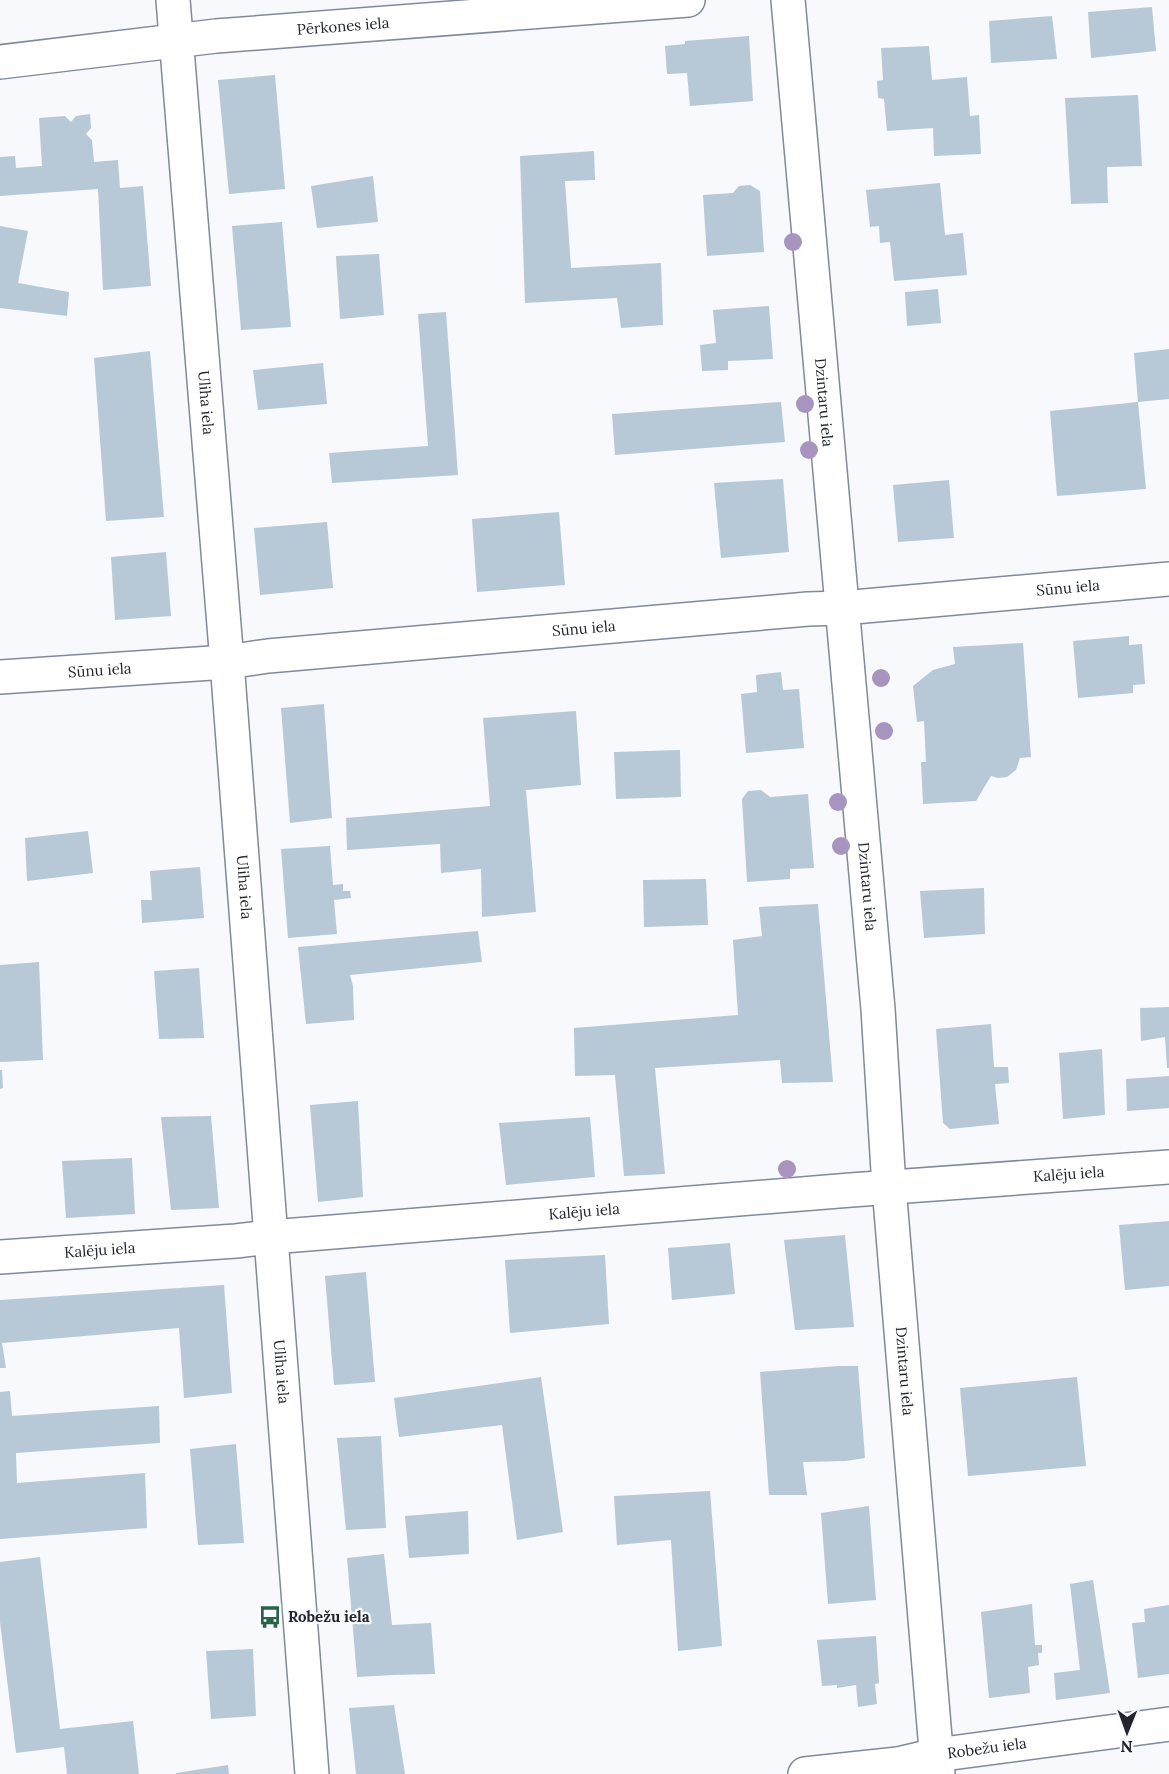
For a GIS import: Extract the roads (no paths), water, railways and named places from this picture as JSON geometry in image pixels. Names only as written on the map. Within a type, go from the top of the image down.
[{"type":"street","name":"Uliha iela","points":[[173,0],[227,662],[312,1774]]},
{"type":"street","name":"Pērkones iela","points":[[0,62],[177,40],[688,0]]},
{"type":"street","name":"Dzintaru iela","points":[[788,0],[878,1009],[889,1188],[937,1765]]},
{"type":"street","name":"Sūnu iela","points":[[0,677],[227,662],[268,656],[1169,579]]},
{"type":"street","name":"Kalēju iela","points":[[0,1257],[236,1241],[1169,1167]]},
{"type":"street","name":"Robežu iela","points":[[805,1774],[898,1764],[937,1765],[1169,1724]]},
{"type":"place","name":"Robežu iela","points":[[270,1617]]}]
